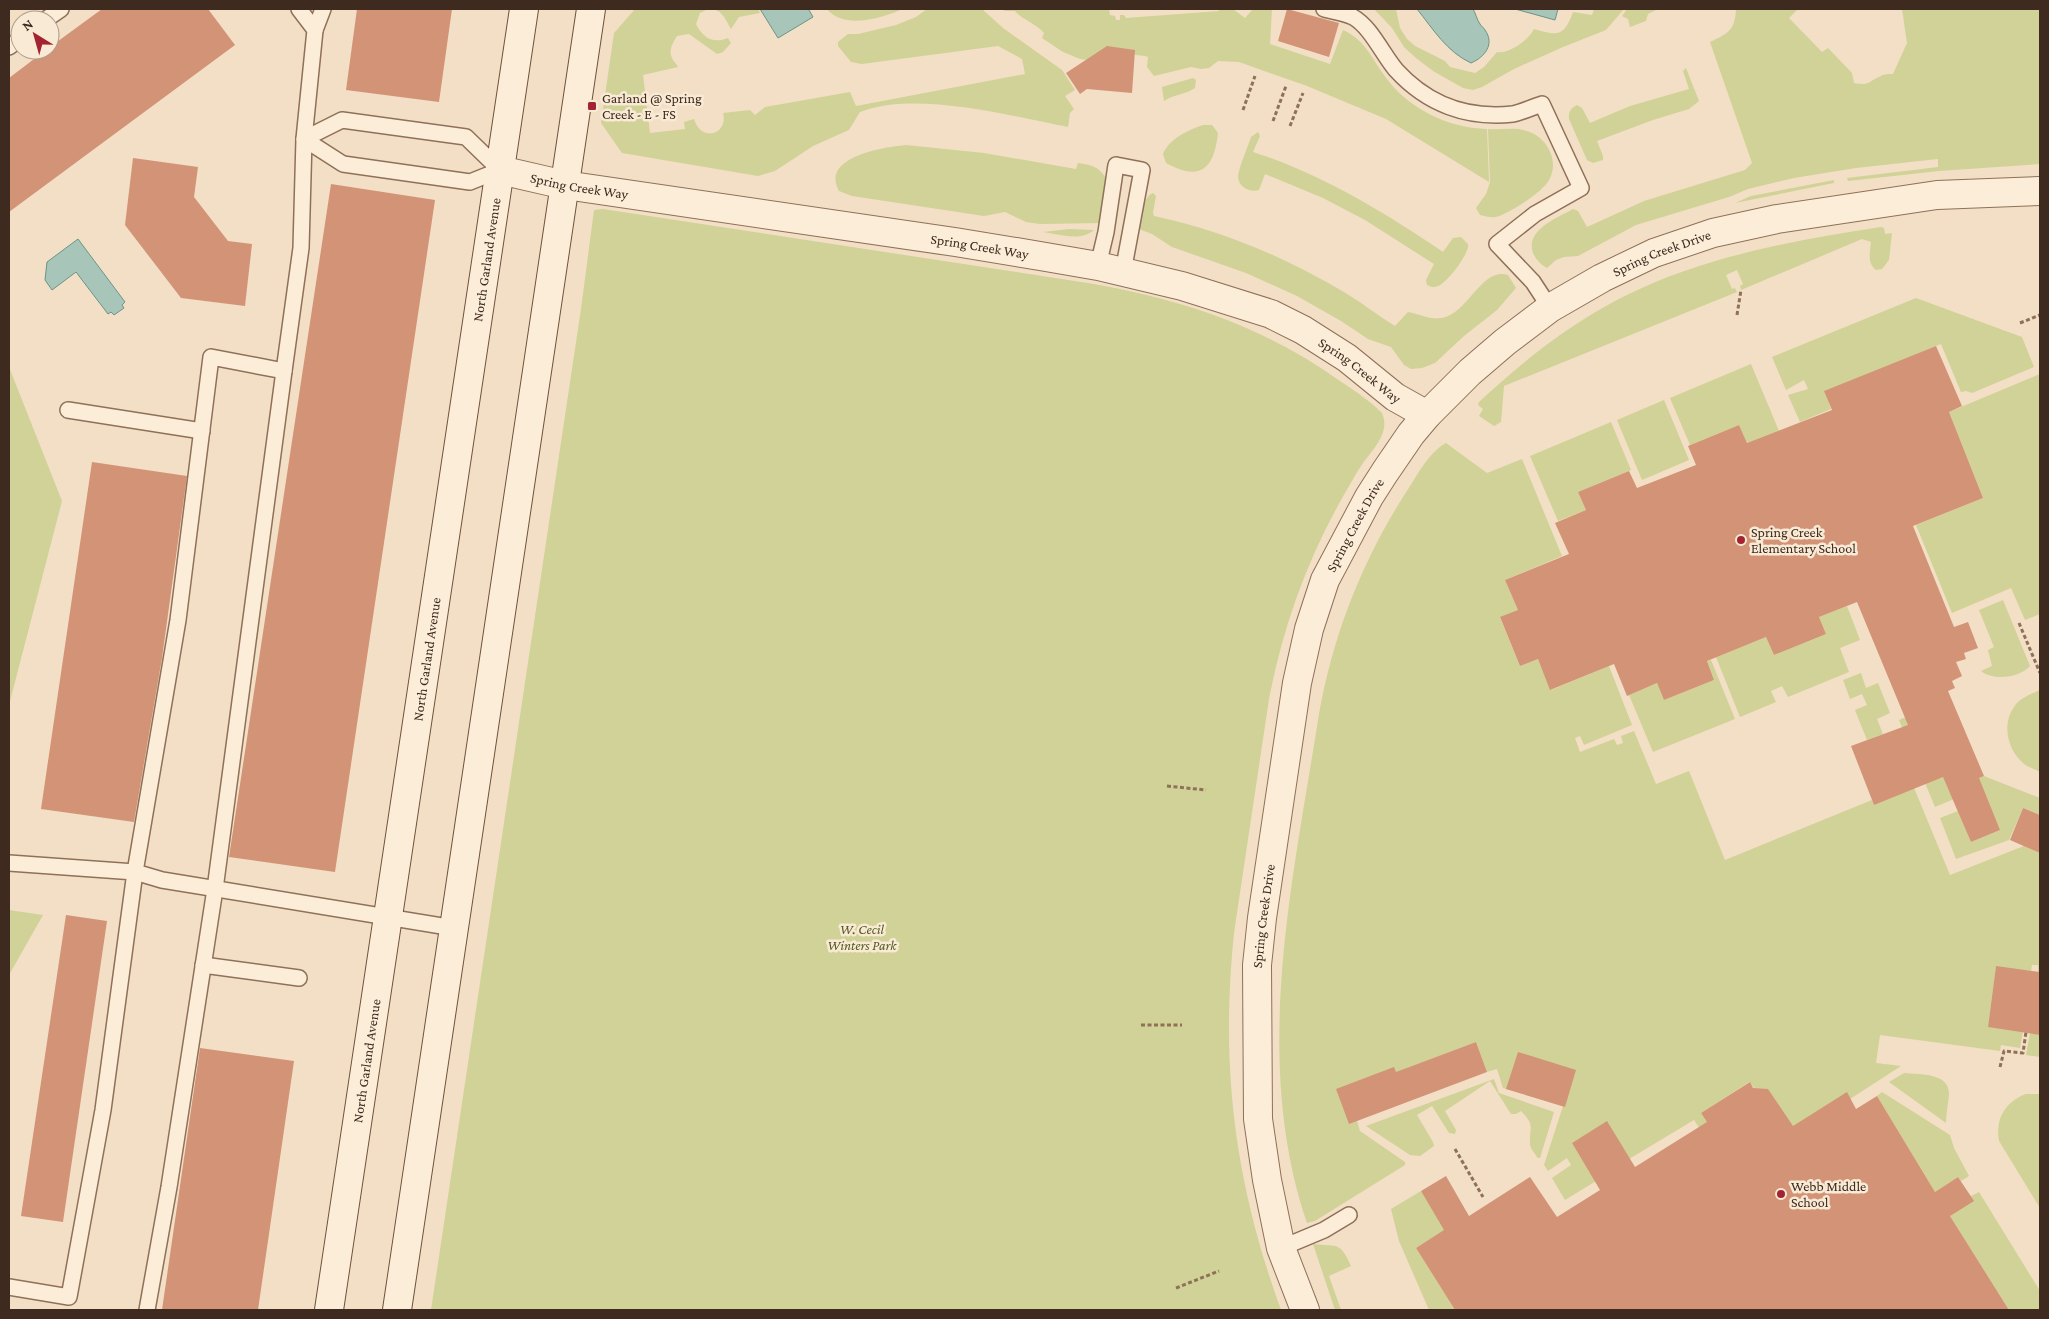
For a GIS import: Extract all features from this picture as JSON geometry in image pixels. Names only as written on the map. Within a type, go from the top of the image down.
[{"type":"main road","name":"North Garland Avenue","points":[[329,1310],[524,9]]},
{"type":"main road","points":[[397,1310],[591,9]]},
{"type":"main road","name":"Spring Creek Way","points":[[500,170],[565,185],[955,242],[1110,269],[1182,286],[1271,314],[1303,330],[1347,358],[1395,397],[1427,415]]},
{"type":"main road","name":"Spring Creek Drive","points":[[1306,1310],[1281,1248],[1267,1180],[1258,1120],[1257,965],[1262,918],[1297,682],[1309,629],[1325,580],[1369,497],[1411,434],[1427,415],[1470,372],[1505,342],[1550,308],[1602,278],[1654,253],[1713,233],[1777,219],[1937,195],[2040,191]]},
{"type":"lane","points":[[299,9],[315,30]]},
{"type":"lane","points":[[148,1310],[169,1188],[215,889],[301,248],[304,138],[315,30],[323,9]]},
{"type":"lane","points":[[1324,9],[1353,17],[1374,38],[1395,69],[1418,92],[1449,108],[1486,114],[1514,114],[1542,104],[1581,188],[1535,214],[1497,244],[1533,282],[1550,308]]},
{"type":"lane","points":[[342,120],[466,137],[500,170],[470,182],[343,164],[304,138],[342,120]]},
{"type":"lane","points":[[1116,165],[1142,170],[1110,269],[1106,232],[1116,165]]},
{"type":"lane","points":[[9,1287],[68,1304],[103,1110],[135,872],[178,620],[211,357],[284,371]]},
{"type":"lane","points":[[68,410],[202,431]]},
{"type":"lane","points":[[9,862],[135,872],[162,880],[454,928]]},
{"type":"lane","points":[[203,965],[299,978]]},
{"type":"lane","points":[[1281,1248],[1324,1230],[1349,1215]]},
{"type":"path","points":[[1243,110],[1255,76]]},
{"type":"path","points":[[1273,121],[1286,86]]},
{"type":"path","points":[[1290,126],[1303,93]]},
{"type":"path","points":[[1737,315],[1742,290]]},
{"type":"path","points":[[2020,324],[2040,315]]},
{"type":"path","points":[[2019,623],[2040,673]]},
{"type":"path","points":[[1167,786],[1206,790]]},
{"type":"path","points":[[1140,1025],[1182,1025]]},
{"type":"path","points":[[2000,1067],[2004,1051],[2023,1054],[2026,1032]]},
{"type":"path","points":[[1455,1149],[1484,1197]]},
{"type":"path","points":[[1176,1288],[1219,1271]]},
{"type":"green space","points":[[635,9],[708,9],[700,13],[696,24],[699,29],[705,36],[713,40],[728,38],[731,43],[723,52],[717,54],[689,34],[677,36],[671,54],[678,67],[643,75],[650,133],[685,129],[684,122],[694,119],[702,131],[713,133],[722,126],[724,120],[723,113],[750,110],[755,115],[765,107],[850,92],[856,106],[1025,74],[1022,59],[998,46],[862,64],[851,62],[838,46],[838,42],[848,34],[858,34],[896,25],[916,17],[927,9],[982,9],[1003,28],[1062,70],[1075,90],[1065,96],[1074,109],[1070,113],[1068,127],[963,107],[934,104],[882,106],[860,112],[849,130],[813,146],[775,171],[758,176],[622,153],[601,123],[614,33]]},
{"type":"green space","points":[[713,9],[758,9],[760,13],[739,17],[731,29],[722,15]]},
{"type":"green space","points":[[827,9],[903,9],[885,16],[853,21],[834,15]]},
{"type":"green space","points":[[1002,9],[1109,9],[1110,15],[1115,16],[1116,20],[1120,20],[1120,15],[1124,15],[1126,18],[1219,11],[1219,9],[1233,9],[1245,18],[1253,9],[1272,9],[1270,44],[1330,64],[1343,30],[1351,34],[1362,44],[1393,87],[1416,106],[1429,114],[1457,125],[1487,129],[1489,182],[1386,119],[1307,86],[1239,62],[1218,61],[1209,68],[1191,67],[1154,76],[1147,67],[1148,57],[1145,56],[1101,51],[1087,60],[1080,59],[1063,52],[1042,38],[1044,33],[1041,30],[1015,11],[1005,11]]},
{"type":"green space","points":[[1374,9],[1396,9],[1400,28],[1407,39],[1415,46],[1445,61],[1450,67],[1475,73],[1484,67],[1497,52],[1513,49],[1523,42],[1534,29],[1549,33],[1559,33],[1570,20],[1573,12],[1592,15],[1594,9],[1624,9],[1606,30],[1514,69],[1473,90],[1463,88],[1433,71],[1416,58],[1404,47],[1392,28]]},
{"type":"green space","points":[[1627,9],[1658,9],[1648,14],[1646,21],[1630,27],[1628,19],[1622,16]]},
{"type":"green space","points":[[1736,9],[1796,9],[1789,18],[1822,52],[1828,48],[1852,73],[1854,83],[1864,84],[1884,75],[1893,74],[1907,43],[1902,9],[2040,9],[2040,164],[1939,171],[1848,181],[1847,178],[1938,167],[1938,159],[1856,168],[1794,178],[1748,189],[1729,197],[1636,225],[1578,256],[1564,257],[1556,260],[1547,268],[1537,260],[1533,253],[1532,245],[1534,238],[1544,226],[1573,209],[1578,211],[1587,227],[1644,201],[1745,170],[1752,163],[1710,42],[1730,30],[1734,22]]},
{"type":"green space","points":[[1686,68],[1699,101],[1689,109],[1597,141],[1603,160],[1593,163],[1587,160],[1569,119],[1573,107],[1577,105],[1582,108],[1590,123],[1630,106],[1689,89],[1683,71]]},
{"type":"green space","points":[[1193,78],[1196,80],[1195,88],[1164,101],[1162,87]]},
{"type":"green space","points":[[1203,125],[1212,125],[1218,133],[1213,156],[1209,163],[1203,169],[1188,171],[1178,169],[1166,163],[1163,154],[1170,144],[1185,132]]},
{"type":"green space","points":[[1488,129],[1518,129],[1534,134],[1546,144],[1550,151],[1553,165],[1552,173],[1546,185],[1516,207],[1494,217],[1480,215],[1476,208],[1486,194],[1490,182]]},
{"type":"green space","points":[[1258,132],[1260,136],[1253,152],[1303,171],[1351,195],[1443,252],[1453,238],[1461,237],[1468,244],[1462,260],[1442,284],[1435,287],[1430,286],[1427,285],[1426,280],[1434,264],[1365,220],[1323,198],[1265,174],[1259,190],[1252,191],[1245,188],[1240,183],[1239,171],[1251,137]]},
{"type":"green space","points":[[906,145],[984,153],[1076,169],[1078,163],[1091,166],[1098,169],[1107,180],[1100,223],[1040,224],[1026,222],[1005,212],[984,216],[852,196],[839,191],[836,179],[838,170],[846,162],[870,151]]},
{"type":"green space","points":[[1834,180],[1834,183],[1735,203],[1751,196]]},
{"type":"green space","points":[[1153,193],[1156,196],[1154,216],[1204,229],[1276,256],[1322,279],[1395,326],[1408,312],[1433,318],[1442,318],[1451,314],[1460,308],[1482,284],[1499,274],[1508,275],[1516,288],[1497,310],[1464,336],[1435,363],[1422,368],[1411,369],[1404,365],[1391,347],[1368,339],[1297,296],[1246,273],[1172,247],[1152,234],[1139,229],[1143,208],[1149,195]]},
{"type":"green space","name":"W. Cecil Winters Park","points":[[603,209],[1088,283],[1156,297],[1220,317],[1281,345],[1311,362],[1367,400],[1382,413],[1384,424],[1381,438],[1356,474],[1319,542],[1289,619],[1269,699],[1234,933],[1229,1031],[1235,1124],[1252,1216],[1281,1310],[431,1310],[581,309],[594,210]]},
{"type":"green space","points":[[1881,227],[1884,228],[1885,234],[1892,233],[1889,260],[1882,269],[1876,270],[1871,264],[1871,242],[1862,239],[1741,290],[1740,286],[1743,284],[1737,270],[1726,275],[1732,289],[1735,288],[1737,292],[1504,386],[1501,422],[1494,426],[1479,416],[1483,409],[1478,405],[1479,402],[1531,356],[1588,316],[1629,294],[1689,269],[1752,251]]},
{"type":"green space","points":[[1069,229],[1094,230],[1082,236],[1043,232]]},
{"type":"green space","points":[[1916,298],[2022,337],[2034,367],[1972,393],[1961,392],[1941,344],[1825,391],[1831,409],[1800,422],[1788,395],[1808,389],[1804,380],[1786,390],[1772,357]]},
{"type":"green space","points":[[1751,364],[1779,431],[1747,443],[1739,425],[1690,445],[1670,398]]},
{"type":"green space","points":[[9,367],[62,501],[9,705]]},
{"type":"green space","points":[[2040,374],[2040,614],[2025,620],[2011,588],[1952,613],[1916,525],[1983,498],[1949,412]]},
{"type":"green space","points":[[1664,400],[1689,460],[1642,480],[1617,420]]},
{"type":"green space","points":[[1611,422],[1631,470],[1578,492],[1586,510],[1558,521],[1530,456]]},
{"type":"green space","points":[[1446,443],[1487,473],[1522,459],[1562,556],[1505,580],[1518,610],[1500,618],[1520,666],[1538,659],[1551,690],[1609,666],[1632,725],[1584,745],[1580,736],[1575,738],[1580,752],[1614,739],[1617,745],[1623,743],[1621,736],[1634,731],[1656,784],[1689,771],[1725,860],[1872,800],[1874,805],[1905,766],[1950,875],[2024,846],[2040,853],[2040,972],[2038,972],[2038,965],[2032,965],[2031,971],[1996,967],[1988,1026],[2023,1031],[2020,1048],[2001,1045],[2000,1051],[1880,1035],[1876,1063],[1901,1066],[1850,1099],[1847,1093],[1789,1129],[1749,1082],[1701,1113],[1710,1126],[1702,1132],[1694,1120],[1619,1165],[1607,1122],[1572,1143],[1590,1173],[1601,1178],[1565,1200],[1552,1178],[1571,1165],[1567,1158],[1548,1171],[1544,1165],[1563,1106],[1503,1088],[1497,1069],[1487,1072],[1476,1042],[1407,1068],[1357,1121],[1360,1131],[1405,1162],[1405,1165],[1315,1221],[1307,1223],[1290,1161],[1282,1097],[1279,1033],[1282,969],[1289,905],[1319,714],[1333,652],[1366,565],[1395,510],[1419,472],[1431,455]]},
{"type":"green space","points":[[2003,600],[2030,666],[2020,673],[1999,677],[1981,671],[1992,666],[1988,650],[1994,647],[1979,610]]},
{"type":"green space","points":[[1847,606],[1860,640],[1840,648],[1849,672],[1788,697],[1782,686],[1771,691],[1776,702],[1740,717],[1716,657],[1766,637],[1774,655],[1826,634],[1819,617]]},
{"type":"green space","points":[[1711,660],[1735,719],[1653,752],[1629,695],[1657,683],[1664,700],[1714,680],[1707,661]]},
{"type":"green space","points":[[1861,673],[1866,688],[1878,683],[1890,713],[1877,719],[1883,734],[1867,740],[1855,710],[1867,705],[1862,694],[1850,699],[1843,680]]},
{"type":"green space","points":[[2040,690],[2040,772],[2025,764],[2013,751],[2007,728],[2010,714],[2016,704]]},
{"type":"green space","points":[[1910,715],[1940,769],[1949,791],[1984,776],[2040,798],[2040,815],[2023,808],[2009,840],[1956,859],[1940,818],[1958,811],[1971,842],[2000,830],[1954,799],[1935,807],[1899,720]]},
{"type":"green space","points":[[9,910],[43,915],[9,975]]},
{"type":"green space","points":[[2030,1033],[2040,1034],[2040,1057],[2026,1055]]},
{"type":"green space","points":[[1904,1073],[1933,1076],[1945,1082],[1949,1095],[1946,1123],[1889,1082]]},
{"type":"green space","points":[[1494,1079],[1499,1093],[1554,1112],[1540,1158],[1538,1158],[1530,1146],[1531,1127],[1529,1120],[1521,1111],[1511,1114],[1490,1081],[1445,1111],[1456,1130],[1455,1134],[1449,1133],[1432,1106],[1417,1115],[1434,1146],[1420,1156],[1410,1155],[1366,1126]]},
{"type":"green space","points":[[1882,1092],[1950,1135],[1954,1148],[1969,1176],[1961,1181],[1958,1177],[1935,1192],[1877,1096]]},
{"type":"green space","points":[[2026,1094],[2040,1094],[2040,1208],[1999,1141],[1998,1133],[2003,1112],[2012,1102]]},
{"type":"green space","points":[[1421,1191],[1445,1230],[1416,1248],[1455,1310],[1429,1310],[1399,1241],[1391,1209]]},
{"type":"green space","points":[[1979,1192],[2040,1291],[2040,1310],[2009,1310],[1950,1216],[1971,1196]]},
{"type":"green space","points":[[1313,1244],[1333,1246],[1341,1249],[1351,1266],[1329,1276],[1341,1310],[1335,1310]]},
{"type":"shaded area","points":[[760,9],[810,9],[813,17],[778,38]]},
{"type":"shaded area","points":[[1417,9],[1473,9],[1488,35],[1489,45],[1487,50],[1471,63],[1462,58],[1441,39]]},
{"type":"shaded area","points":[[1515,9],[1558,9],[1555,20]]},
{"type":"shaded area","points":[[78,239],[125,302],[122,305],[124,308],[114,315],[111,312],[108,314],[76,272],[52,290],[45,280],[47,262]]},
{"type":"building","points":[[102,9],[208,9],[235,45],[9,212],[9,78],[33,60],[60,60],[60,40]]},
{"type":"building","points":[[357,9],[452,9],[439,102],[346,90]]},
{"type":"building","points":[[1287,9],[1339,23],[1329,57],[1278,41]]},
{"type":"building","points":[[1107,46],[1135,50],[1132,93],[1087,89],[1080,94],[1066,73]]},
{"type":"building","points":[[133,158],[198,167],[194,197],[228,241],[252,244],[245,306],[181,298],[125,225]]},
{"type":"building","points":[[331,184],[435,200],[335,872],[229,857]]},
{"type":"building","name":"Spring Creek Elementary School","points":[[1936,346],[1962,406],[1949,412],[1983,498],[1913,526],[1954,627],[1968,622],[1978,648],[1964,653],[1966,659],[1956,662],[1962,676],[1952,681],[1955,688],[1948,691],[1984,776],[1979,778],[2000,830],[1971,842],[1943,777],[1874,805],[1851,746],[1908,725],[1857,602],[1819,617],[1826,634],[1774,655],[1766,637],[1707,661],[1714,680],[1664,700],[1657,683],[1627,696],[1614,664],[1550,690],[1538,659],[1520,666],[1500,617],[1518,610],[1505,580],[1569,554],[1555,523],[1586,510],[1578,492],[1629,471],[1637,488],[1696,465],[1688,446],[1739,425],[1747,443],[1832,410],[1824,391]]},
{"type":"building","points":[[92,462],[187,476],[162,658],[134,822],[41,809]]},
{"type":"building","points":[[2023,808],[2040,815],[2040,853],[2010,840]]},
{"type":"building","points":[[66,915],[107,921],[63,1222],[21,1216]]},
{"type":"building","points":[[1996,966],[2040,972],[2040,1035],[1988,1027]]},
{"type":"building","points":[[1476,1042],[1487,1072],[1349,1124],[1336,1089],[1394,1067],[1396,1072]]},
{"type":"building","points":[[200,1048],[294,1061],[258,1310],[162,1310]]},
{"type":"building","points":[[1518,1052],[1576,1070],[1565,1107],[1506,1089]]},
{"type":"building","name":"Webb Middle School","points":[[1750,1082],[1753,1088],[1768,1089],[1793,1126],[1847,1092],[1856,1109],[1877,1096],[1935,1192],[1958,1177],[1974,1201],[1950,1216],[2009,1310],[1455,1310],[1416,1248],[1444,1230],[1421,1191],[1446,1176],[1469,1216],[1530,1177],[1557,1217],[1600,1190],[1572,1143],[1607,1121],[1635,1167],[1707,1122],[1701,1113]]},
{"type":"place","name":"Garland @ Spring Creek - E - FS","points":[[592,106]]},
{"type":"place","name":"Spring Creek Elementary School","points":[[1741,540]]},
{"type":"place","name":"Webb Middle School","points":[[1781,1194]]}]
